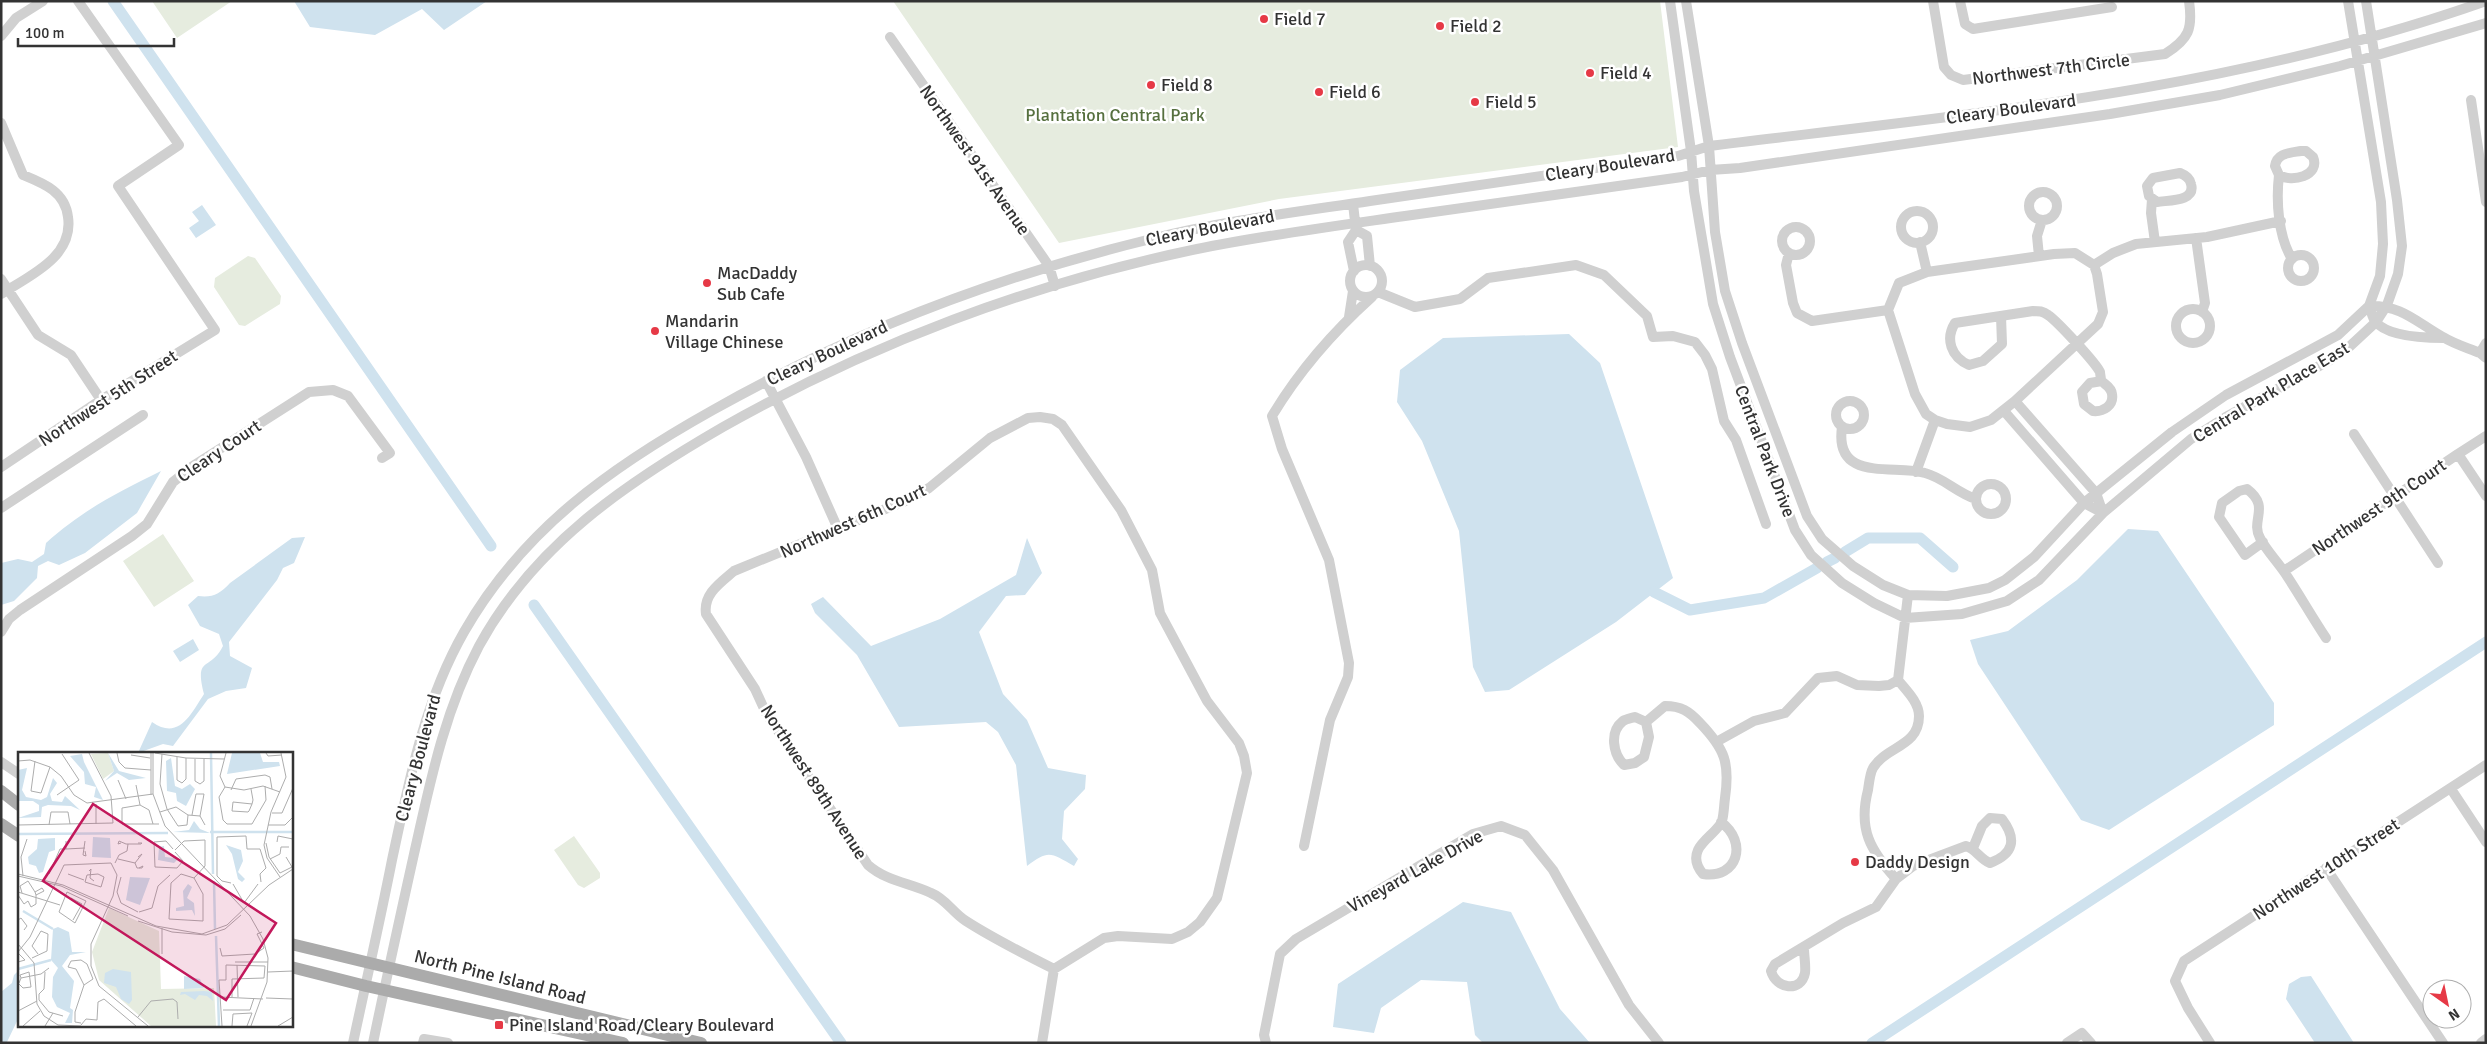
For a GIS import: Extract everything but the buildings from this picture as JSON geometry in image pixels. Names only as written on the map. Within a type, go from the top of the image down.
[{"type":"main road","points":[[1,791],[18,803]]},
{"type":"main road","points":[[1,824],[18,835]]},
{"type":"main road","name":"North Pine Island Road","points":[[292,944],[686,1042],[701,1043]]},
{"type":"main road","name":"North Pine Island Road","points":[[292,967],[366,986],[623,1043]]},
{"type":"street","points":[[1,36],[16,18],[43,1]]},
{"type":"street","name":"Northwest 5th Street","points":[[1,467],[101,400],[215,330],[118,186],[179,145],[78,1]]},
{"type":"street","name":"Central Park Drive","points":[[1670,1],[1691,151],[1692,174],[1713,304],[1730,357],[1795,530],[1811,555],[1842,583],[1874,603],[1905,618],[1962,614],[2007,601],[2039,580],[2103,513]]},
{"type":"street","name":"Central Park Drive","points":[[1686,1],[1709,146],[1715,232],[1725,291],[1807,516],[1822,539],[1853,566],[1884,585],[1908,594],[1947,596],[1989,588],[2005,580],[2034,557],[2084,503],[2096,493]]},
{"type":"street","name":"Northwest 7th Circle","points":[[1933,1],[1944,67],[1951,75],[1963,80],[2164,54],[2180,44],[2189,32],[2192,22],[2189,1]]},
{"type":"street","points":[[1960,1],[1965,24],[1973,29],[2112,7]]},
{"type":"street","name":"Central Park Place East","points":[[2096,493],[2172,432],[2226,396],[2338,335],[2369,306],[2380,276],[2383,244],[2381,202],[2348,1]]},
{"type":"street","name":"Central Park Place East","points":[[2103,513],[2191,439],[2348,348],[2376,322],[2387,305],[2398,274],[2402,246],[2397,200],[2366,1]]},
{"type":"street","name":"Cleary Boulevard","points":[[353,1043],[414,760],[430,704],[445,669],[483,601],[531,540],[588,489],[684,426],[766,381],[855,338],[934,306],[1049,266],[1190,230],[1266,216],[1678,156],[1709,146],[1952,117],[2103,95],[2234,71],[2371,38],[2486,1]]},
{"type":"street","name":"Cleary Boulevard","points":[[373,1043],[437,750],[462,680],[480,644],[501,611],[549,552],[605,502],[669,459],[774,399],[924,331],[1055,286],[1197,249],[1710,170],[1740,168],[2110,114],[2265,86],[2357,62],[2486,23]]},
{"type":"street","name":"Northwest 91st Avenue","points":[[890,37],[1049,266],[1055,286]]},
{"type":"street","points":[[2471,100],[2486,202]]},
{"type":"street","points":[[1,123],[24,174],[41,182],[57,193],[67,210],[69,224],[67,240],[51,260],[5,292]]},
{"type":"street","points":[[2279,175],[2277,192],[2280,221],[2286,249],[2292,259]]},
{"type":"street","points":[[2152,200],[2151,213],[2155,242]]},
{"type":"street","points":[[1353,204],[1356,226],[1348,242],[1354,271]]},
{"type":"street","points":[[2039,256],[2037,236],[2042,220]]},
{"type":"street","points":[[2094,265],[2113,253],[2136,244],[2196,238],[2280,221]]},
{"type":"street","points":[[1356,226],[1367,236],[1370,266]]},
{"type":"street","points":[[2196,238],[2205,303],[2202,312]]},
{"type":"street","points":[[1920,242],[1927,272]]},
{"type":"street","points":[[1789,253],[1786,265],[1793,303],[1797,312],[1804,318],[1812,321],[1888,310]]},
{"type":"street","points":[[2075,253],[2094,265],[2103,312],[2098,324],[2015,401],[1991,420],[1970,428],[1935,420],[1926,414],[1915,394],[1888,310],[1899,284],[1927,272],[2039,256],[2075,253]]},
{"type":"street","points":[[1353,291],[1361,297],[1375,294],[1415,308],[1460,299],[1488,278],[1576,264],[1604,275],[1646,316],[1654,337],[1673,336],[1695,342],[1705,355],[1712,369],[1724,421],[1736,440],[1766,524]]},
{"type":"street","points":[[1304,846],[1330,720],[1348,677],[1349,663],[1330,560],[1282,448],[1272,416],[1293,382],[1349,317],[1375,294],[1382,279],[1378,270],[1370,266],[1361,266],[1354,271],[1350,281],[1353,291],[1349,317]]},
{"type":"street","points":[[1,279],[5,292],[38,335],[71,355],[101,400]]},
{"type":"street","points":[[2444,338],[2415,338],[2387,329],[2376,322],[2369,306],[2387,305],[2414,318],[2444,338],[2483,356],[2486,343]]},
{"type":"street","points":[[2001,316],[2002,344],[1983,360],[1969,365],[1960,361],[1950,343],[1951,330],[1955,323],[2001,316],[2041,311],[2049,315],[2100,372],[2102,381]]},
{"type":"street","points":[[766,381],[806,457],[838,529]]},
{"type":"street","name":"Cleary Court","points":[[1,632],[9,619],[20,610],[132,536],[147,524],[173,482],[193,466],[309,392],[334,390],[348,396],[390,453],[382,458]]},
{"type":"street","points":[[2015,401],[2096,493],[2103,513]]},
{"type":"street","points":[[2004,410],[2084,503],[2103,513]]},
{"type":"street","points":[[1,508],[143,415]]},
{"type":"street","name":"Northwest 6th Court","points":[[704,605],[716,586],[734,571],[905,502],[930,488],[990,438],[1028,418],[1040,416],[1053,419],[1062,426],[1121,510],[1152,570],[1160,613],[1207,701],[1239,744],[1247,773],[1217,898],[1200,922],[1188,932],[1172,939],[1118,936],[1104,938],[1054,969]]},
{"type":"street","points":[[1916,472],[1935,420]]},
{"type":"street","points":[[1842,427],[1842,446],[1850,458],[1858,464],[1871,469],[1925,472],[1963,495],[1976,498]]},
{"type":"street","points":[[2354,434],[2438,563]]},
{"type":"street","points":[[2458,454],[2486,436]]},
{"type":"street","name":"Northwest 9th Court","points":[[2284,571],[2458,454],[2486,496]]},
{"type":"street","points":[[2263,542],[2245,555],[2219,517],[2222,503],[2239,491],[2247,489],[2254,494],[2259,504],[2260,513],[2256,529],[2326,638]]},
{"type":"street","points":[[1896,879],[1870,846],[1863,809],[1873,768],[1887,753],[1903,746],[1912,736],[1919,715],[1916,704],[1898,680],[1908,594]]},
{"type":"street","name":"Northwest 89th Avenue","points":[[704,605],[706,614],[755,689],[766,713],[868,865],[885,877],[932,893],[949,904],[964,920],[1018,952],[1054,969]]},
{"type":"street","points":[[1718,741],[1754,721],[1785,713],[1818,678],[1837,676],[1857,685],[1879,686],[1889,685],[1898,680]]},
{"type":"street","points":[[1646,722],[1665,706],[1678,706],[1691,714],[1718,741],[1726,758],[1728,778],[1722,822],[1706,838],[1698,850],[1696,860],[1704,874],[1711,875],[1720,872],[1730,867],[1736,859],[1737,853],[1733,835],[1722,822]]},
{"type":"street","points":[[1635,717],[1646,722],[1649,737],[1644,757],[1635,763],[1624,765],[1616,757],[1613,744],[1617,730],[1624,720],[1635,717]]},
{"type":"street","points":[[1,762],[18,773]]},
{"type":"street","name":"Northwest 10th Street","points":[[2210,1043],[2188,1008],[2175,981],[2184,961],[2486,766]]},
{"type":"street","points":[[2451,789],[2486,842]]},
{"type":"street","points":[[1804,948],[1843,923],[1876,907],[1896,879],[1920,863],[1966,846],[1972,848],[1980,858],[1990,863],[2001,859],[2008,852],[2012,839],[2002,819],[1990,818],[1982,826],[1972,848]]},
{"type":"street","name":"Vineyard Lake Drive","points":[[1266,1043],[1264,1035],[1280,954],[1296,939],[1473,834],[1501,826],[1525,836],[1553,870],[1629,1005],[1659,1043]]},
{"type":"street","points":[[2326,868],[2443,1043]]},
{"type":"street","points":[[1042,1043],[1054,969]]},
{"type":"street","points":[[2067,1043],[2082,1033],[2091,1043]]},
{"type":"street","points":[[424,1043],[424,1039],[448,1043]]},
{"type":"street","points":[[2481,1043],[2486,1039]]},
{"type":"green space","points":[[152,1],[232,1],[177,38]]},
{"type":"green space","name":"Plantation Central Park","points":[[893,1],[1660,1],[1678,147],[1279,199],[1059,243]]},
{"type":"green space","points":[[248,256],[255,258],[281,296],[280,304],[245,326],[239,325],[214,287],[215,278]]},
{"type":"green space","points":[[163,534],[194,581],[154,607],[123,561]]},
{"type":"green space","points":[[574,836],[600,873],[600,878],[584,888],[578,885],[554,850]]},
{"type":"water","points":[[294,1],[487,1],[444,30],[422,9],[375,35],[310,27]]},
{"type":"water","points":[[202,205],[216,225],[196,238],[189,228],[199,221],[192,212]]},
{"type":"water","points":[[1569,334],[1600,363],[1673,578],[1616,622],[1509,690],[1485,692],[1473,667],[1459,531],[1422,441],[1397,402],[1400,370],[1443,338]]},
{"type":"water","points":[[161,471],[137,513],[85,553],[59,565],[48,561],[38,566],[37,578],[14,601],[1,605],[1,563],[18,559],[32,562],[44,554],[46,543],[73,521],[115,495]]},
{"type":"water","points":[[2128,529],[2158,531],[2274,703],[2274,725],[2109,830],[2081,820],[1978,664],[1970,640],[2008,631],[2077,580]]},
{"type":"water","points":[[305,537],[294,563],[283,568],[277,580],[229,642],[230,656],[252,668],[246,688],[226,691],[208,699],[173,746],[163,744],[138,752],[152,722],[161,727],[170,728],[177,727],[189,717],[204,694],[201,682],[202,669],[218,654],[223,646],[219,634],[200,626],[188,605],[198,596],[212,596],[223,590],[292,538]]},
{"type":"water","points":[[1027,538],[1042,573],[1025,595],[1006,596],[979,632],[1003,694],[1027,720],[1048,768],[1086,775],[1085,789],[1064,811],[1062,839],[1078,859],[1074,866],[1055,856],[1045,855],[1027,866],[1016,765],[998,732],[986,722],[899,727],[857,655],[815,613],[811,604],[823,597],[871,646],[940,619],[1016,575]]},
{"type":"water","points":[[193,639],[199,650],[180,662],[173,651]]},
{"type":"water","points":[[1463,902],[1511,912],[1560,1009],[1590,1043],[1483,1043],[1475,1035],[1467,982],[1421,980],[1381,1008],[1374,1033],[1333,1027],[1338,984]]},
{"type":"water","points":[[18,971],[18,1019],[7,1042],[1,1043],[1,992],[12,983],[14,975]]},
{"type":"water","points":[[2311,976],[2354,1043],[2315,1043],[2286,999],[2289,984],[2301,977]]},
{"type":"waterway","points":[[113,1],[491,546]]},
{"type":"waterway","points":[[1845,552],[1868,538],[1920,538],[1953,567]]},
{"type":"waterway","points":[[1827,562],[1835,558]]},
{"type":"waterway","points":[[1654,592],[1690,610],[1764,598],[1817,568]]},
{"type":"waterway","points":[[534,605],[841,1043]]},
{"type":"waterway","points":[[1872,1043],[2486,642]]},
{"type":"place","name":"Field 7","points":[[1264,19]]},
{"type":"place","name":"Field 2","points":[[1440,26]]},
{"type":"place","name":"Field 4","points":[[1590,73]]},
{"type":"place","name":"Field 8","points":[[1151,85]]},
{"type":"place","name":"Field 6","points":[[1319,92]]},
{"type":"place","name":"Field 5","points":[[1475,102]]},
{"type":"place","name":"MacDaddy Sub Cafe","points":[[707,283]]},
{"type":"place","name":"Mandarin Village Chinese","points":[[655,331]]},
{"type":"place","name":"Daddy Design","points":[[1855,862]]},
{"type":"place","name":"Pine Island Road/Cleary Boulevard","points":[[499,1025]]}]
